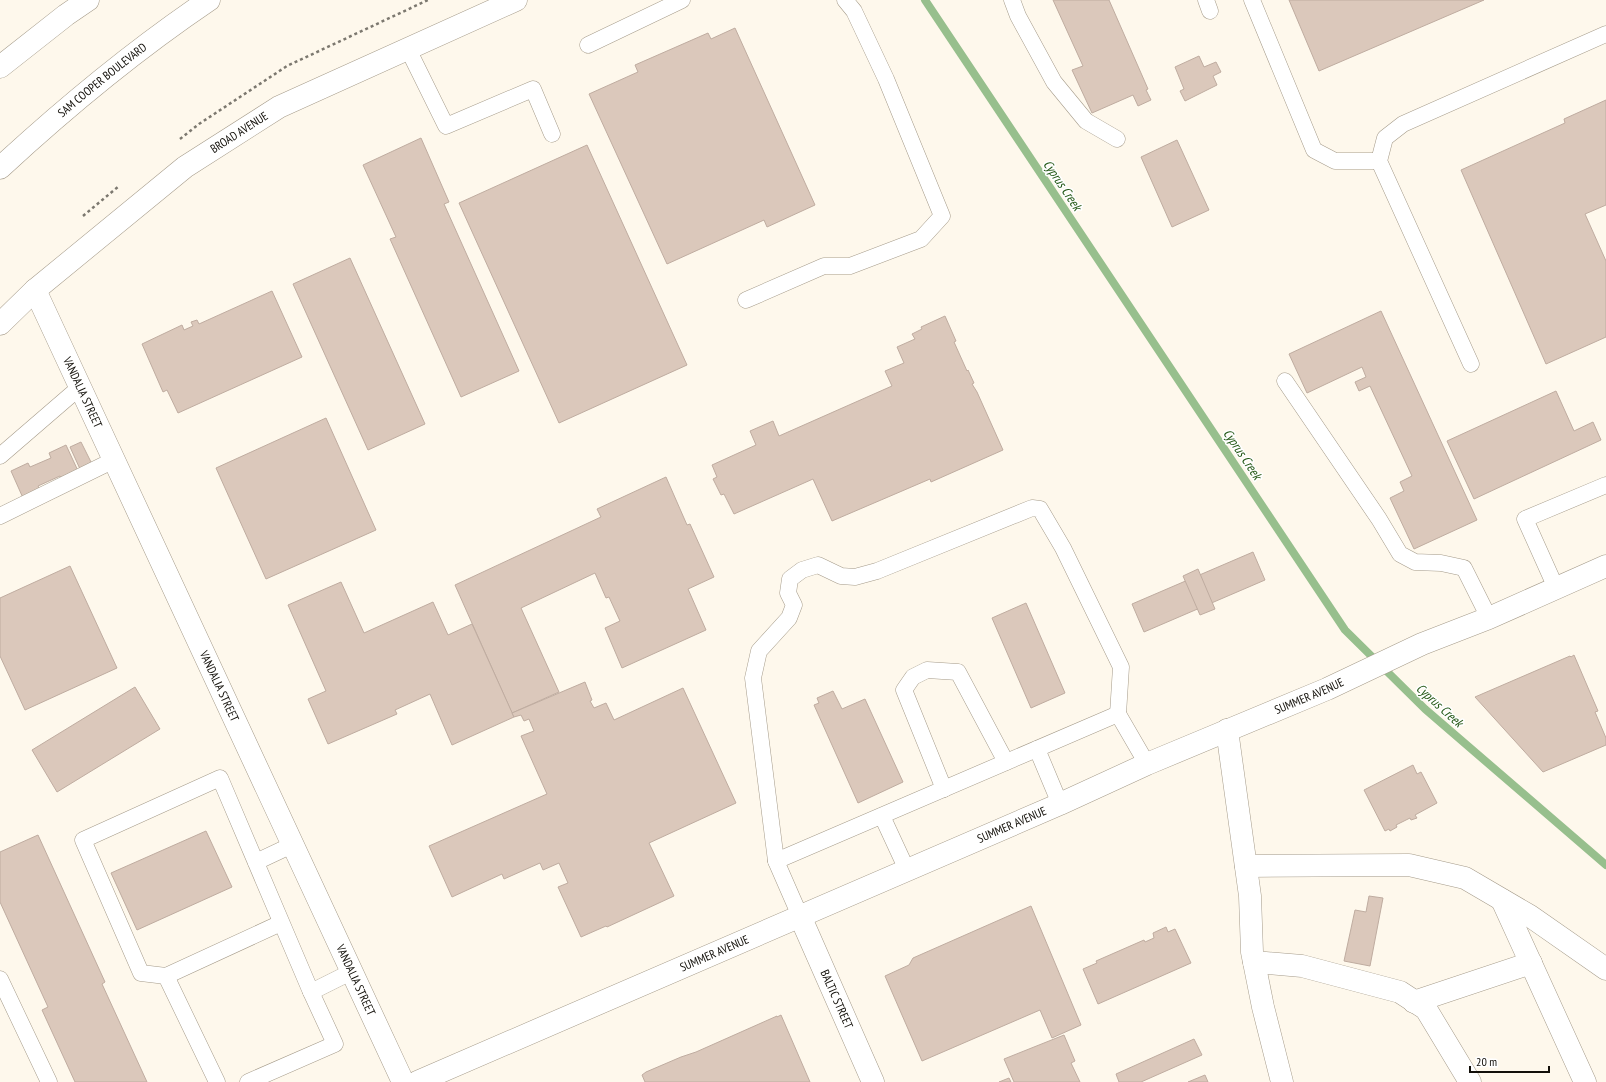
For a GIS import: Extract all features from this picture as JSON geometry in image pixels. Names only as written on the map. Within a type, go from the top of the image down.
[{"type":"street","points":[[0,67],[66,15],[88,0]]},
{"type":"street","name":"SAM COOPER BOULEVARD","points":[[0,168],[52,120],[113,71],[151,41],[210,0]]},
{"type":"street","name":"BROAD AVENUE","points":[[0,324],[35,290],[185,167],[279,107],[516,0]]},
{"type":"street","name":"VANDALIA STREET","points":[[35,290],[403,1082]]},
{"type":"street","name":"SUMMER AVENUE","points":[[417,1082],[1060,804],[1147,764],[1327,689],[1422,644],[1489,618],[1606,566]]},
{"type":"street","points":[[1227,730],[1250,896],[1252,952],[1263,1007],[1282,1082]]},
{"type":"street","points":[[1246,866],[1409,865],[1465,878],[1530,916],[1606,969]]},
{"type":"street","points":[[1502,900],[1585,1082]]},
{"type":"street","name":"BALTIC STREET","points":[[800,916],[873,1082]]},
{"type":"street","points":[[1254,962],[1302,966],[1400,992],[1426,1009],[1470,1082]]},
{"type":"street","points":[[1414,1002],[1531,963]]},
{"type":"lane","points":[[588,45],[682,0]]},
{"type":"lane","points":[[746,300],[824,266],[850,266],[921,239],[942,216],[886,79],[854,11],[844,0]]},
{"type":"lane","points":[[1012,0],[1018,16],[1054,82],[1086,121],[1117,139]]},
{"type":"lane","points":[[1252,0],[1314,150],[1335,161],[1379,162]]},
{"type":"lane","points":[[1471,364],[1379,162],[1385,138],[1403,124],[1606,34]]},
{"type":"lane","points":[[408,48],[446,126],[533,89],[552,134]]},
{"type":"lane","points":[[1285,381],[1379,520],[1400,554],[1415,562],[1464,568],[1489,618]]},
{"type":"lane","points":[[0,456],[80,387]]},
{"type":"lane","points":[[0,516],[114,460]]},
{"type":"lane","points":[[1556,588],[1525,519],[1606,485]]},
{"type":"lane","points":[[800,916],[776,861],[753,678],[760,651],[790,618],[794,606],[788,593],[790,579],[802,570],[818,565],[841,576],[855,577],[877,571],[1032,508],[1040,509],[1063,548],[1121,667],[1118,714],[1147,764]]},
{"type":"lane","points":[[944,789],[904,690],[913,677],[927,670],[958,672],[1006,762]]},
{"type":"lane","points":[[776,861],[1118,714]]},
{"type":"lane","points":[[1036,749],[1060,804]]},
{"type":"lane","points":[[248,1082],[335,1044],[281,923],[220,778],[83,840],[141,973],[166,976],[281,923]]},
{"type":"lane","points":[[882,816],[908,870]]},
{"type":"lane","points":[[256,862],[292,845]]},
{"type":"lane","points":[[311,992],[351,972]]},
{"type":"lane","points":[[166,976],[217,1082]]},
{"type":"lane","points":[[0,979],[49,1082]]},
{"type":"building","points":[[1053,0],[1109,0],[1148,89],[1146,90],[1151,100],[1138,106],[1133,95],[1092,113],[1072,70],[1083,66]]},
{"type":"building","points":[[1289,0],[1484,0],[1319,71]]},
{"type":"building","points":[[735,28],[815,205],[767,227],[764,220],[667,264],[589,94],[638,72],[635,65],[708,33],[711,39]]},
{"type":"building","points":[[1199,56],[1204,67],[1216,62],[1221,72],[1213,76],[1217,85],[1185,101],[1180,91],[1184,89],[1175,67]]},
{"type":"building","points":[[1606,100],[1606,205],[1585,214],[1606,261],[1606,337],[1546,364],[1461,170],[1565,123],[1564,119]]},
{"type":"building","points":[[421,138],[449,202],[444,204],[519,371],[461,397],[390,239],[396,237],[363,165]]},
{"type":"building","points":[[1177,140],[1209,210],[1172,227],[1141,157]]},
{"type":"building","points":[[587,145],[687,365],[559,423],[459,203]]},
{"type":"building","points":[[350,258],[425,424],[368,450],[293,284]]},
{"type":"building","points":[[272,291],[302,357],[178,413],[167,390],[163,392],[142,344],[182,325],[184,330],[193,326],[191,322],[197,320],[199,324]]},
{"type":"building","points":[[1381,311],[1477,520],[1414,549],[1390,498],[1404,491],[1400,482],[1412,476],[1370,386],[1359,391],[1355,382],[1366,377],[1362,367],[1307,393],[1289,354]]},
{"type":"building","points":[[945,316],[956,341],[954,342],[974,383],[972,384],[1003,450],[931,482],[930,479],[832,521],[813,479],[734,514],[724,494],[721,495],[713,479],[717,477],[712,465],[756,445],[750,431],[773,421],[779,436],[892,386],[885,371],[904,363],[897,347],[915,339],[912,334],[922,329],[921,327]]},
{"type":"building","points":[[1556,391],[1574,431],[1593,422],[1601,440],[1474,499],[1447,441]]},
{"type":"building","points":[[326,418],[376,530],[266,579],[216,468]]},
{"type":"building","points":[[81,442],[92,464],[80,469],[70,447]]},
{"type":"building","points":[[66,445],[79,473],[62,480],[60,476],[38,486],[40,490],[23,498],[11,471],[28,463],[30,467],[51,458],[49,453]]},
{"type":"building","points":[[666,477],[687,525],[690,524],[714,577],[688,589],[706,630],[622,668],[605,628],[620,621],[609,597],[606,598],[595,573],[521,608],[559,692],[512,713],[455,585],[601,517],[597,509]]},
{"type":"building","points":[[1253,552],[1265,580],[1144,632],[1132,604]]},
{"type":"building","points":[[70,566],[117,668],[25,710],[0,656],[0,598]]},
{"type":"building","points":[[1198,569],[1215,609],[1200,615],[1183,576]]},
{"type":"building","points":[[341,582],[364,633],[433,602],[448,635],[472,624],[514,717],[452,745],[430,694],[395,710],[397,714],[328,744],[308,699],[326,691],[288,605]]},
{"type":"building","points":[[1026,603],[1065,693],[1031,708],[992,618]]},
{"type":"building","points":[[1574,655],[1598,711],[1595,712],[1606,738],[1606,745],[1543,772],[1475,697]]},
{"type":"building","points":[[585,682],[592,700],[590,701],[594,708],[606,703],[614,720],[683,688],[736,803],[649,843],[674,896],[607,927],[606,926],[581,937],[558,887],[568,883],[559,863],[543,870],[540,863],[504,879],[502,874],[452,897],[429,846],[547,794],[521,736],[534,731],[529,719],[524,721],[521,715],[514,717],[512,713]]},
{"type":"building","points":[[135,687],[160,729],[57,792],[32,750]]},
{"type":"building","points":[[833,691],[842,709],[865,699],[903,782],[858,803],[814,705],[819,703],[817,698]]},
{"type":"building","points":[[1413,765],[1417,774],[1421,772],[1437,803],[1415,815],[1417,818],[1411,820],[1410,818],[1396,825],[1397,827],[1390,831],[1389,829],[1385,831],[1364,790]]},
{"type":"building","points":[[206,831],[232,887],[137,930],[111,873]]},
{"type":"building","points":[[38,835],[105,982],[102,984],[147,1082],[75,1082],[42,1010],[48,1007],[0,902],[0,852]]},
{"type":"building","points":[[1369,896],[1383,898],[1370,966],[1344,961],[1355,910],[1366,912]]},
{"type":"building","points":[[1031,906],[1081,1025],[1052,1038],[1040,1010],[922,1061],[885,976],[909,965],[913,958]]},
{"type":"building","points":[[1166,927],[1168,932],[1175,929],[1191,963],[1098,1004],[1083,969],[1097,963],[1096,961],[1144,940],[1145,942],[1154,938],[1153,933]]},
{"type":"building","points":[[781,1015],[810,1082],[645,1082],[642,1075],[646,1072]]},
{"type":"building","points":[[1064,1035],[1075,1061],[1071,1063],[1080,1082],[1014,1082],[1004,1059]]},
{"type":"building","points":[[1194,1039],[1202,1055],[1141,1082],[1119,1082],[1116,1074]]},
{"type":"building","points":[[1205,1075],[1208,1082],[1188,1082]]},
{"type":"building","points":[[1009,1078],[1011,1082],[999,1082]]},
{"type":"waterway","name":"Cyprus Creek","points":[[925,0],[1345,630],[1425,709],[1606,865]]}]
